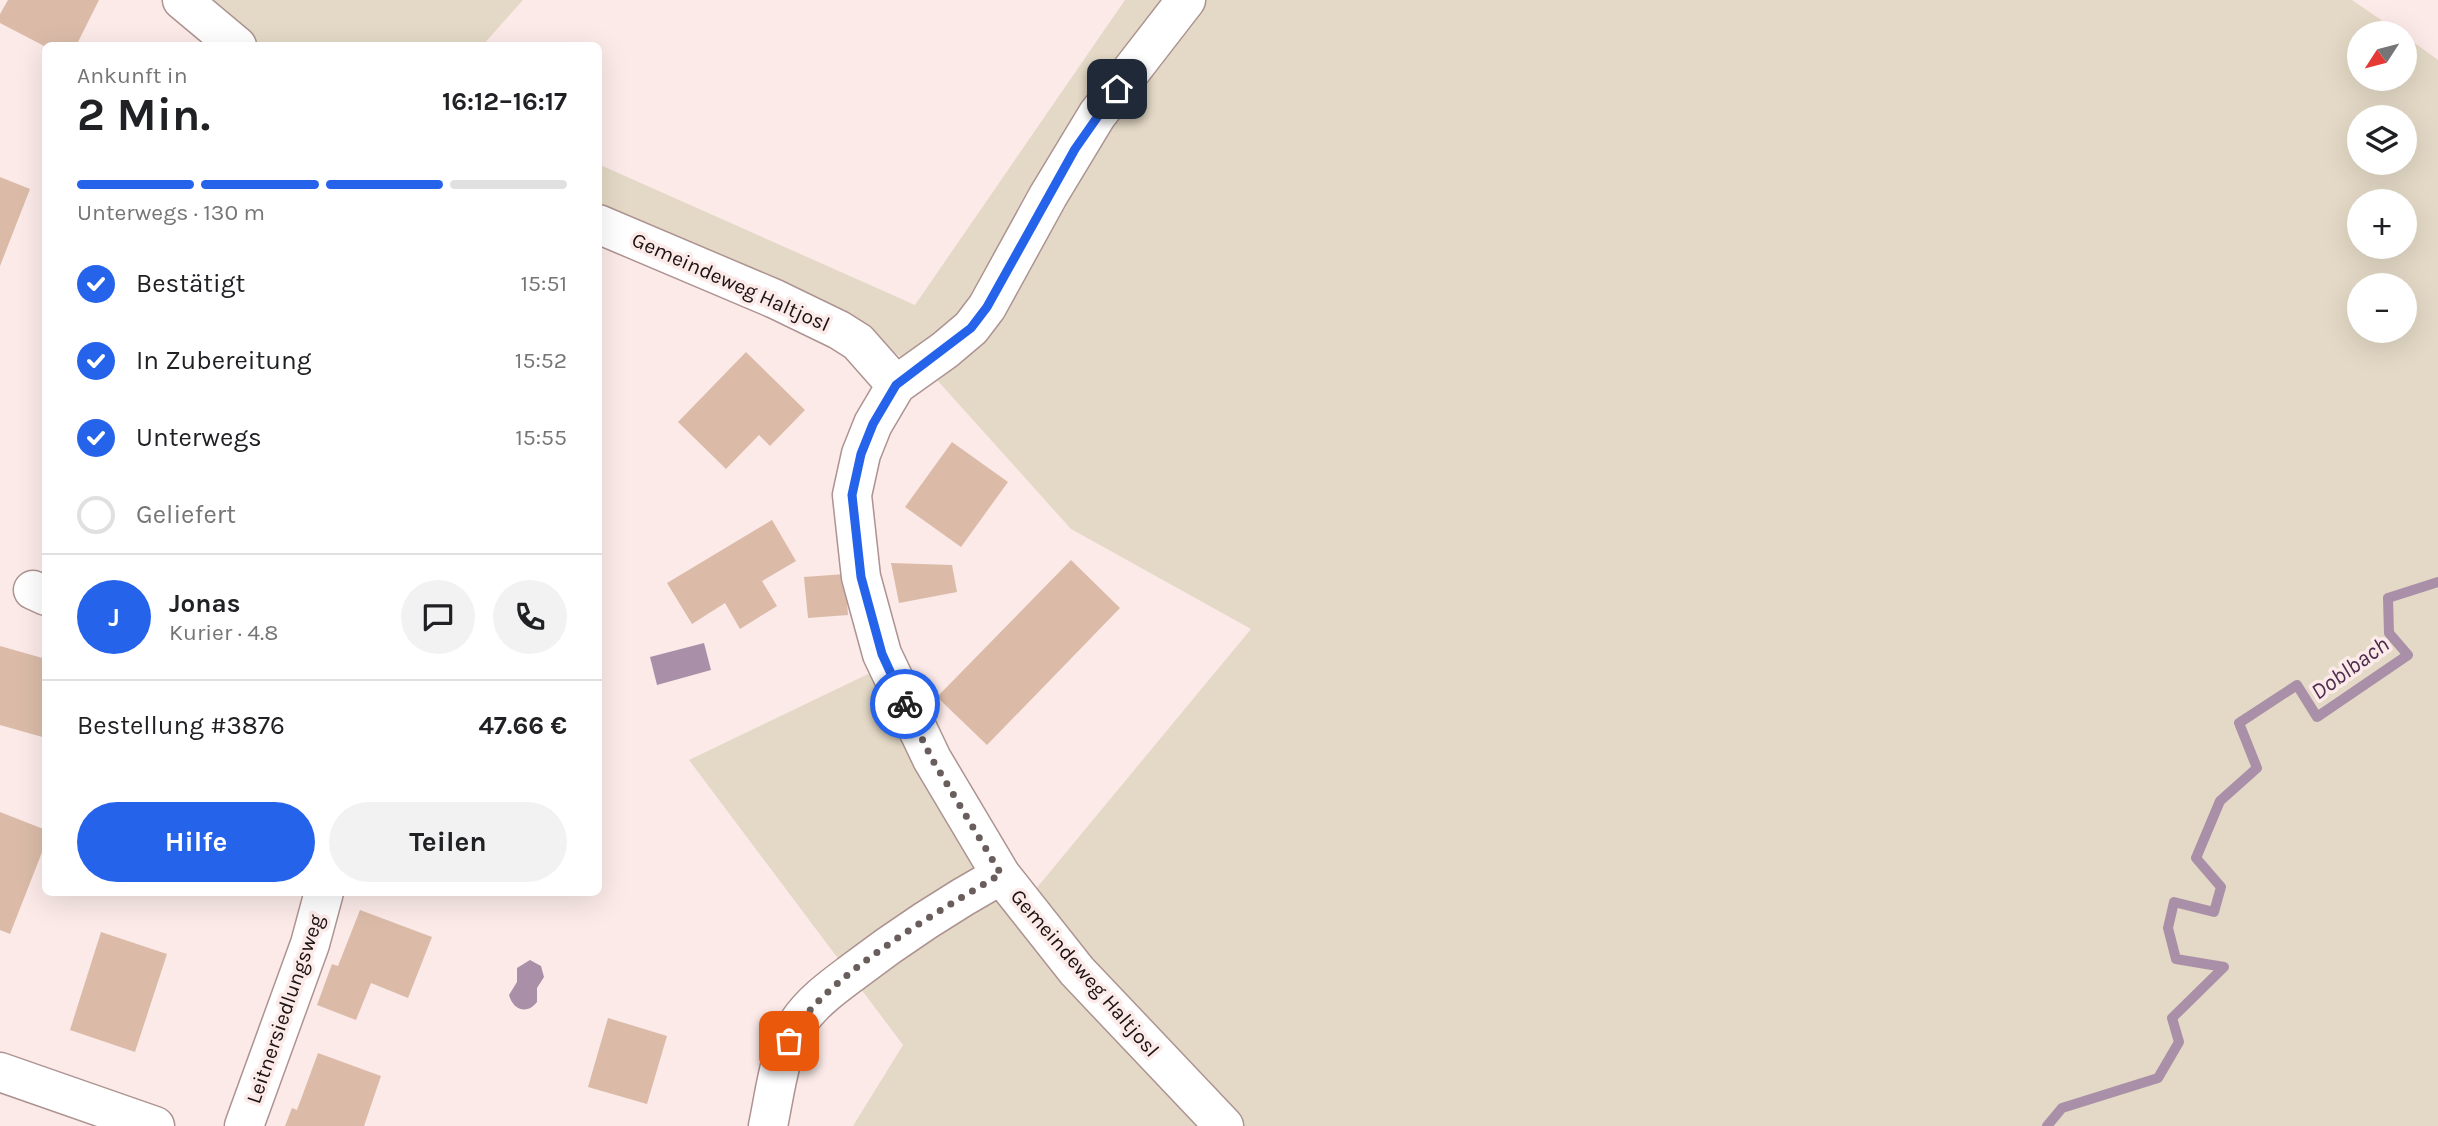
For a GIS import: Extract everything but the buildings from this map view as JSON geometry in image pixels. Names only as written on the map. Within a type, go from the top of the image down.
[{"type":"street","points":[[182,0],[232,42]]},
{"type":"street","points":[[896,385],[971,328],[987,307],[1048,196],[1097,116],[1186,0]]},
{"type":"street","name":"Gemeindeweg Haltjosl","points":[[602,226],[775,299],[839,330],[858,342],[896,385],[873,424],[861,454],[852,495],[861,577],[882,654],[909,714],[1001,874],[1077,971],[1224,1126]]},
{"type":"street","points":[[768,1126],[789,1041],[797,1024],[810,1008],[839,982],[911,931],[1001,874]]},
{"type":"street","name":"Leitnersiedlungsweg","points":[[244,1126],[310,944],[323,896]]},
{"type":"street","points":[[0,1072],[155,1126]]},
{"type":"shaded area","points":[[202,0],[523,0],[486,42],[254,42]]},
{"type":"shaded area","points":[[1125,0],[2352,0],[2383,21],[2347,21],[2347,91],[2417,91],[2417,45],[2438,60],[2438,1126],[853,1126],[903,1045],[689,760],[893,662],[1030,896],[1251,629],[1071,529],[937,380],[851,325],[602,212],[602,166],[915,305]]},
{"type":"shaded area","points":[[704,643],[711,670],[657,685],[650,657]]},
{"type":"shaded area","points":[[530,960],[541,966],[544,977],[537,988],[537,1002],[529,1009],[521,1009],[509,995],[517,982],[517,968]]},
{"type":"waterway","name":"Doblbach","points":[[2047,1126],[2062,1108],[2158,1078],[2179,1042],[2172,1018],[2224,967],[2176,959],[2168,928],[2174,902],[2214,912],[2221,887],[2196,858],[2220,801],[2257,768],[2239,723],[2297,685],[2317,717],[2408,655],[2389,633],[2388,598],[2438,582]]},
{"type":"way so far","points":[[789,1041],[797,1024],[831,989],[944,907],[1001,874],[932,759],[905,704]]},
{"type":"route","points":[[905,704],[882,654],[861,577],[852,495],[861,454],[873,424],[896,385],[971,328],[987,307],[1075,149],[1117,89]]}]
